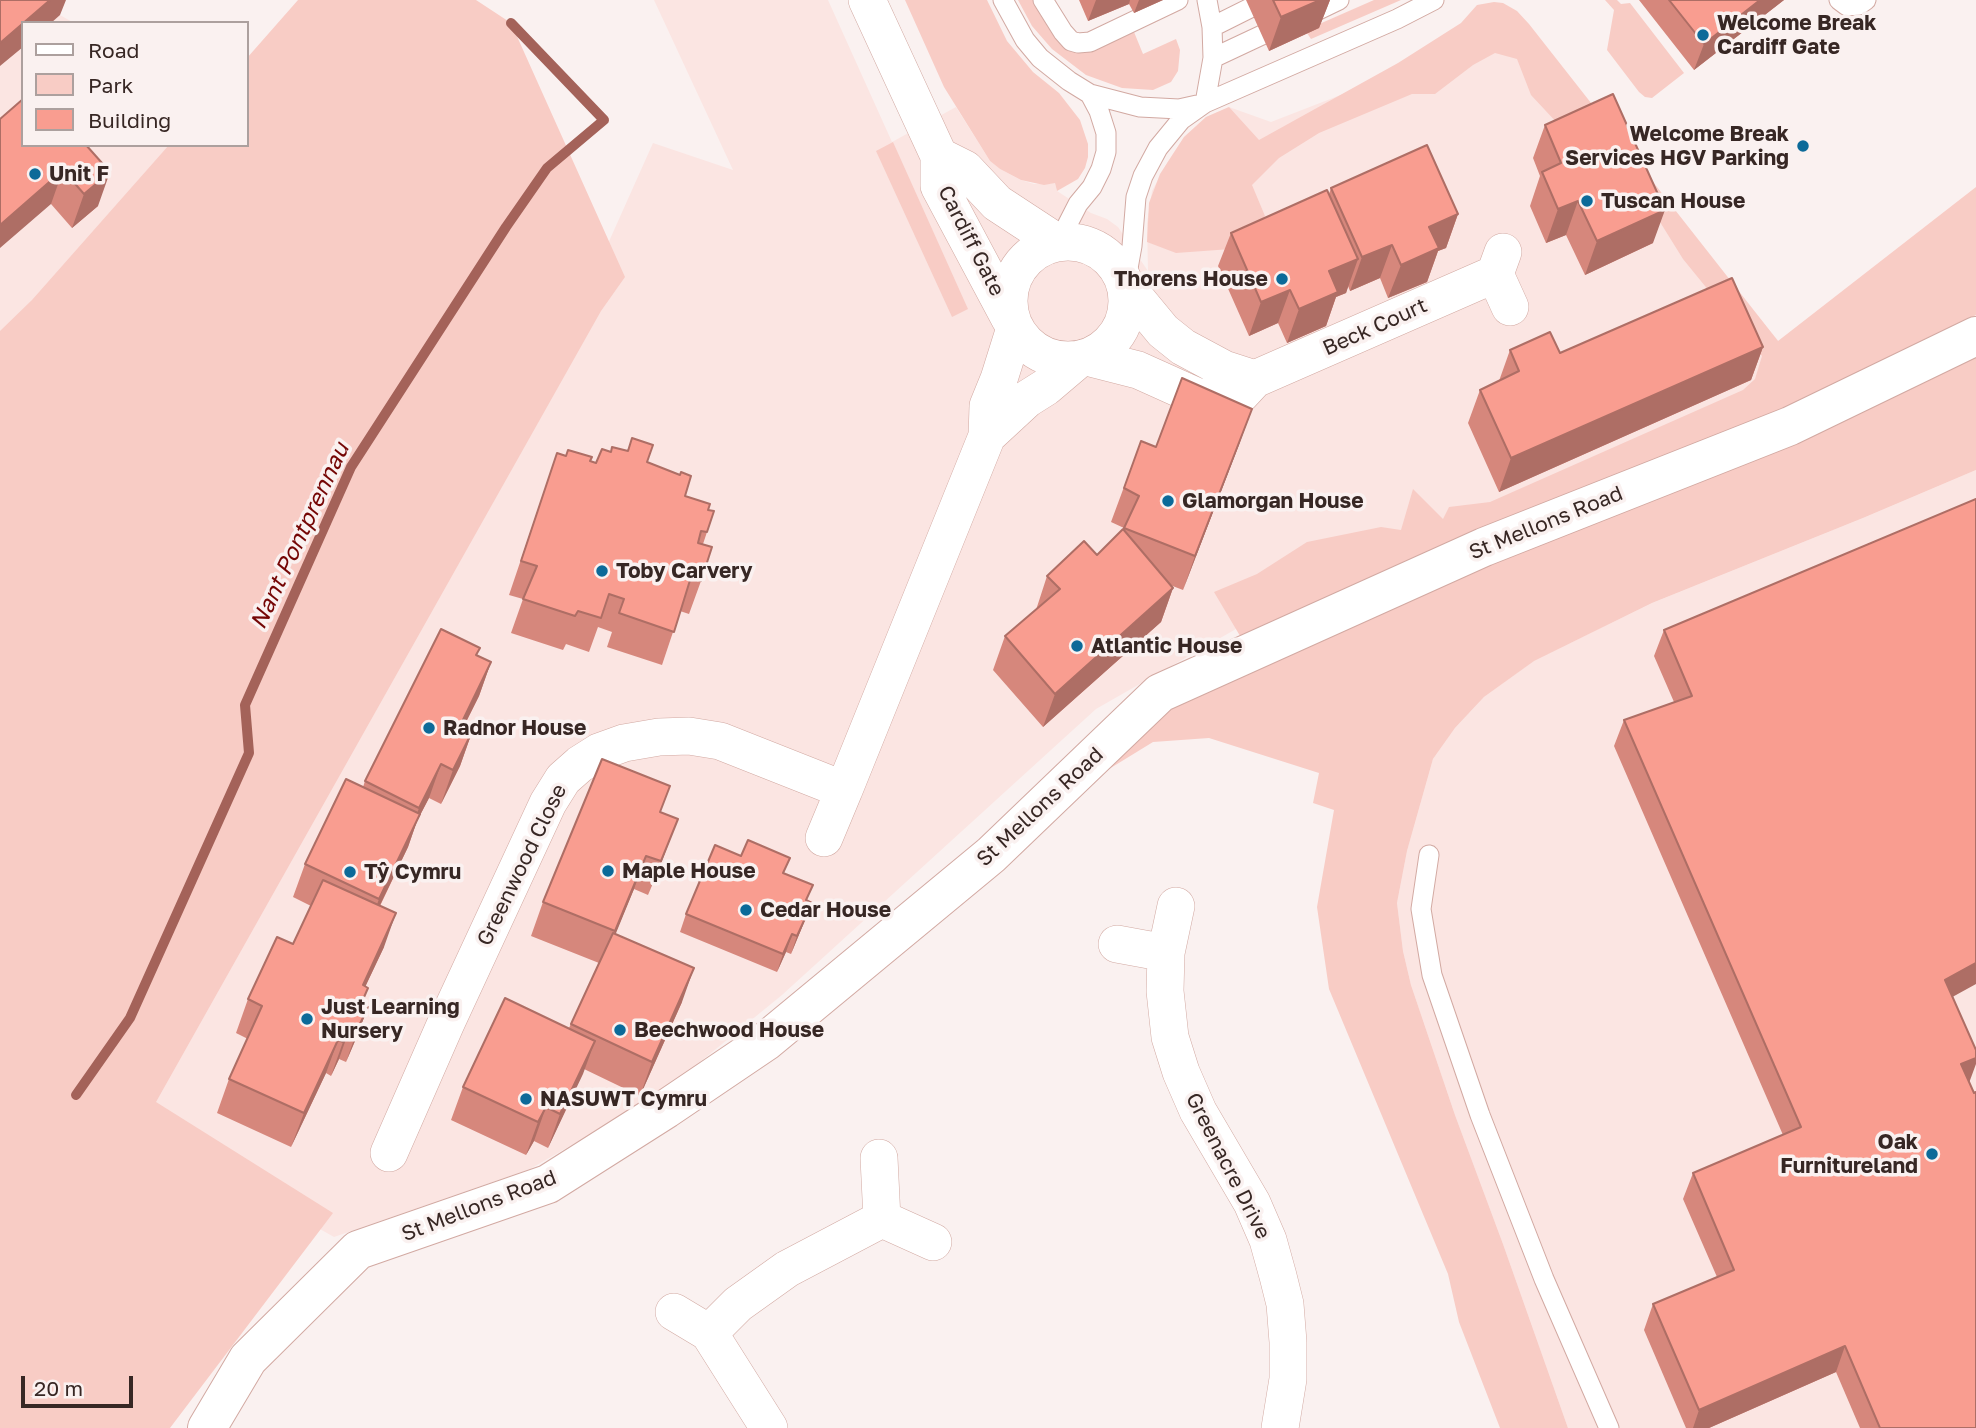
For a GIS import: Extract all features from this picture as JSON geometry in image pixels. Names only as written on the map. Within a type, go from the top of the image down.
[{"type":"main road","name":"St Mellons Road","points":[[207,1428],[248,1359],[358,1250],[548,1184],[765,1042],[991,855],[1160,692],[1484,547],[1790,426],[1976,335]]},
{"type":"street","name":"Cardiff Gate","points":[[866,0],[939,156],[939,186],[1014,325],[1024,341],[1041,354],[1064,360],[1083,358]]},
{"type":"street","name":"Cardiff Gate","points":[[939,156],[965,169],[997,203],[1058,243]]},
{"type":"street","name":"Cardiff Gate","points":[[1014,325],[1009,300],[1013,277],[1041,248],[1058,243],[1071,243],[1093,249],[1113,264],[1125,285]]},
{"type":"street","name":"Beck Court","points":[[1083,358],[1138,370],[1198,397],[1218,399],[1241,394],[1255,379],[1499,263],[1510,307]]},
{"type":"street","points":[[987,436],[1027,399],[1107,344],[1122,326],[1126,306],[1125,285]]},
{"type":"street","points":[[1125,285],[1163,331],[1183,347],[1224,369],[1255,379]]},
{"type":"street","points":[[824,838],[987,436],[988,406],[999,379],[1014,325]]},
{"type":"street","name":"Greenwood Close","points":[[389,1153],[548,803],[563,779],[580,764],[599,752],[624,743],[659,737],[689,736],[720,741],[844,790]]},
{"type":"street","name":"Greenacre Drive","points":[[1176,906],[1166,953],[1165,991],[1170,1037],[1198,1111],[1252,1203],[1268,1240],[1285,1304],[1288,1342],[1288,1379],[1280,1428]]},
{"type":"street","points":[[1117,944],[1166,953]]},
{"type":"street","points":[[879,1158],[882,1219]]},
{"type":"street","points":[[882,1219],[933,1242]]},
{"type":"street","points":[[709,1333],[738,1304],[787,1269],[882,1219]]},
{"type":"street","points":[[674,1312],[709,1333],[769,1428]]},
{"type":"lane","points":[[1003,0],[1025,40],[1040,58],[1069,81],[1090,94],[1123,104],[1157,109],[1179,109],[1205,103],[1397,19],[1434,0]]},
{"type":"lane","points":[[1043,0],[1063,32],[1071,41],[1078,43],[1090,42],[1178,0]]},
{"type":"lane","points":[[1125,285],[1132,246],[1136,197],[1149,162],[1169,132],[1205,103],[1213,58],[1212,27],[1207,0]]},
{"type":"lane","points":[[1312,13],[1339,0]]},
{"type":"lane","points":[[1839,0],[1847,6],[1859,5],[1866,0]]},
{"type":"lane","points":[[1212,27],[1250,8]]},
{"type":"lane","points":[[1213,58],[1262,35]]},
{"type":"lane","points":[[1058,243],[1078,204],[1092,187],[1106,152],[1105,133],[1099,111],[1090,94]]},
{"type":"lane","points":[[1429,855],[1421,909],[1432,975],[1480,1115],[1544,1279],[1609,1428]]},
{"type":"shaded area","points":[[654,0],[828,0],[892,142],[956,107],[990,161],[1021,180],[1034,184],[1055,183],[1057,191],[1091,213],[1107,219],[1118,227],[1148,271],[1147,223],[1152,191],[1184,137],[1206,117],[1229,107],[1271,122],[1405,70],[1513,22],[1811,380],[1243,625],[1096,709],[782,995],[662,1093],[530,1169],[334,1237],[111,1111],[581,304],[653,143],[733,170]]},
{"type":"shaded area","points":[[0,4],[60,15],[70,21],[21,21],[21,147],[197,147],[0,353]]},
{"type":"shaded area","points":[[1976,470],[1976,1428],[1568,1428],[1455,1115],[1411,985],[1403,951],[1397,903],[1407,851],[1433,759],[1455,728],[1484,697],[1533,661],[1652,603]]},
{"type":"green space","points":[[298,0],[476,0],[511,23],[625,277],[601,311],[156,1102],[333,1213],[170,1428],[0,1428],[0,331],[32,300],[167,147],[248,147],[248,57]]},
{"type":"green space","points":[[905,0],[987,0],[1007,41],[1033,72],[1059,93],[1080,120],[1088,144],[1088,157],[1078,179],[1057,191],[1055,183],[1044,185],[1021,180],[990,161],[944,87]]},
{"type":"green space","points":[[1018,0],[1033,0],[1057,39],[1071,50],[1082,53],[1093,51],[1134,32],[1143,54],[1176,39],[1180,50],[1178,71],[1171,82],[1153,90],[1122,88],[1086,75],[1052,49],[1032,26]]},
{"type":"green space","points":[[1374,0],[1401,0],[1311,39],[1307,33],[1317,25]]},
{"type":"green space","points":[[1605,0],[1630,3],[1684,73],[1652,98],[1639,92],[1607,50],[1614,10]]},
{"type":"green space","points":[[1503,3],[1517,11],[1529,24],[1778,341],[1976,187],[1976,315],[1824,400],[1246,646],[1214,592],[1257,574],[1307,542],[1381,527],[1401,530],[1413,489],[1443,519],[1449,507],[1490,502],[1743,390],[1755,379],[1762,356],[1683,259],[1601,127],[1559,125],[1531,95],[1517,59],[1495,53],[1473,65],[1435,94],[1412,94],[1319,133],[1279,158],[1252,185],[1265,216],[1231,249],[1176,253],[1147,242],[1149,203],[1160,174],[1184,137],[1206,117],[1229,107],[1259,140],[1398,63],[1461,23],[1477,5]]},
{"type":"green space","points":[[893,142],[968,309],[952,317],[876,151]]},
{"type":"green space","points":[[1976,344],[1976,470],[1652,603],[1534,661],[1484,697],[1455,728],[1433,759],[1407,851],[1397,903],[1403,951],[1411,985],[1455,1115],[1568,1428],[1500,1428],[1459,1322],[1448,1274],[1329,989],[1317,907],[1334,810],[1313,803],[1319,773],[1209,738],[1153,742],[1065,796],[1150,711]]},
{"type":"building","points":[[0,0],[50,0],[26,21],[21,21],[21,25],[0,43]]},
{"type":"building","points":[[1273,0],[1320,0],[1281,17]]},
{"type":"building","points":[[1669,0],[1760,0],[1704,44]]},
{"type":"building","points":[[1613,94],[1665,210],[1597,241],[1578,201],[1558,209],[1542,172],[1561,163],[1545,125]]},
{"type":"building","points":[[21,101],[21,147],[88,147],[110,172],[84,194],[63,170],[0,225],[0,119]]},
{"type":"building","points":[[1427,145],[1458,214],[1429,227],[1439,248],[1401,265],[1392,245],[1362,257],[1331,188]]},
{"type":"building","points":[[1327,190],[1358,259],[1329,271],[1338,292],[1299,309],[1290,290],[1261,302],[1231,233]]},
{"type":"building","points":[[1732,278],[1763,347],[1511,458],[1480,390],[1519,371],[1510,350],[1550,332],[1560,353]]},
{"type":"building","name":"Glamorgan House","points":[[1182,378],[1252,409],[1195,556],[1124,528],[1139,496],[1124,488],[1141,441],[1156,447]]},
{"type":"building","name":"Toby Carvery","points":[[632,438],[653,445],[647,462],[680,475],[681,472],[691,476],[685,496],[710,504],[708,510],[714,511],[707,532],[701,531],[698,543],[712,547],[701,581],[691,577],[674,632],[619,613],[624,599],[609,594],[601,618],[578,611],[575,616],[523,599],[537,566],[521,561],[557,453],[566,456],[568,450],[592,457],[590,461],[596,463],[602,449],[611,452],[612,447],[628,451]]},
{"type":"building","points":[[1976,499],[1976,963],[1945,980],[1976,1050],[1976,1058],[1961,1064],[1974,1093],[1976,1092],[1976,1428],[1880,1428],[1845,1346],[1699,1410],[1653,1304],[1734,1270],[1693,1173],[1801,1127],[1624,720],[1692,696],[1664,630]]},
{"type":"building","name":"Atlantic House","points":[[1123,529],[1173,588],[1055,694],[1005,636],[1060,589],[1047,576],[1084,541],[1097,555]]},
{"type":"building","name":"Radnor House","points":[[441,629],[480,648],[476,655],[491,662],[460,726],[472,732],[453,770],[441,764],[419,808],[365,781]]},
{"type":"building","name":"Maple House","points":[[602,759],[670,786],[660,812],[678,819],[661,861],[646,856],[615,931],[543,902]]},
{"type":"building","points":[[346,779],[420,814],[379,899],[305,864]]},
{"type":"building","name":"Cedar House","points":[[748,840],[790,858],[783,873],[813,885],[806,900],[812,903],[797,936],[792,934],[783,954],[686,914],[715,845],[741,856]]},
{"type":"building","points":[[323,880],[396,913],[363,985],[368,988],[361,1004],[368,1007],[358,1028],[351,1025],[343,1042],[338,1040],[304,1113],[229,1079],[262,1006],[248,999],[277,937],[293,944]]},
{"type":"building","name":"Beechwood House","points":[[613,933],[694,968],[652,1062],[571,1024]]},
{"type":"building","points":[[505,998],[595,1041],[560,1114],[546,1107],[538,1122],[463,1087]]},
{"type":"waterway","name":"Nant Pontprennau","points":[[76,1095],[130,1018],[249,753],[245,705],[351,467],[547,168],[604,120],[511,23]]},
{"type":"place","name":"Welcome Break Cardiff Gate","points":[[1703,35]]},
{"type":"place","name":"Welcome Break Services HGV Parking","points":[[1803,146]]},
{"type":"place","name":"Unit F","points":[[35,174]]},
{"type":"place","name":"Tuscan House","points":[[1587,201]]},
{"type":"place","name":"Thorens House","points":[[1282,279]]},
{"type":"place","name":"Glamorgan House","points":[[1168,501]]},
{"type":"place","name":"Toby Carvery","points":[[602,571]]},
{"type":"place","name":"Atlantic House","points":[[1077,646]]},
{"type":"place","name":"Radnor House","points":[[429,728]]},
{"type":"place","name":"Maple House","points":[[608,871]]},
{"type":"place","name":"Tŷ Cymru","points":[[350,872]]},
{"type":"place","name":"Cedar House","points":[[746,910]]},
{"type":"place","name":"Just Learning Nursery","points":[[307,1019]]},
{"type":"place","name":"Beechwood House","points":[[620,1030]]},
{"type":"place","name":"NASUWT Cymru","points":[[526,1099]]},
{"type":"place","name":"Oak Furnitureland","points":[[1932,1154]]}]
